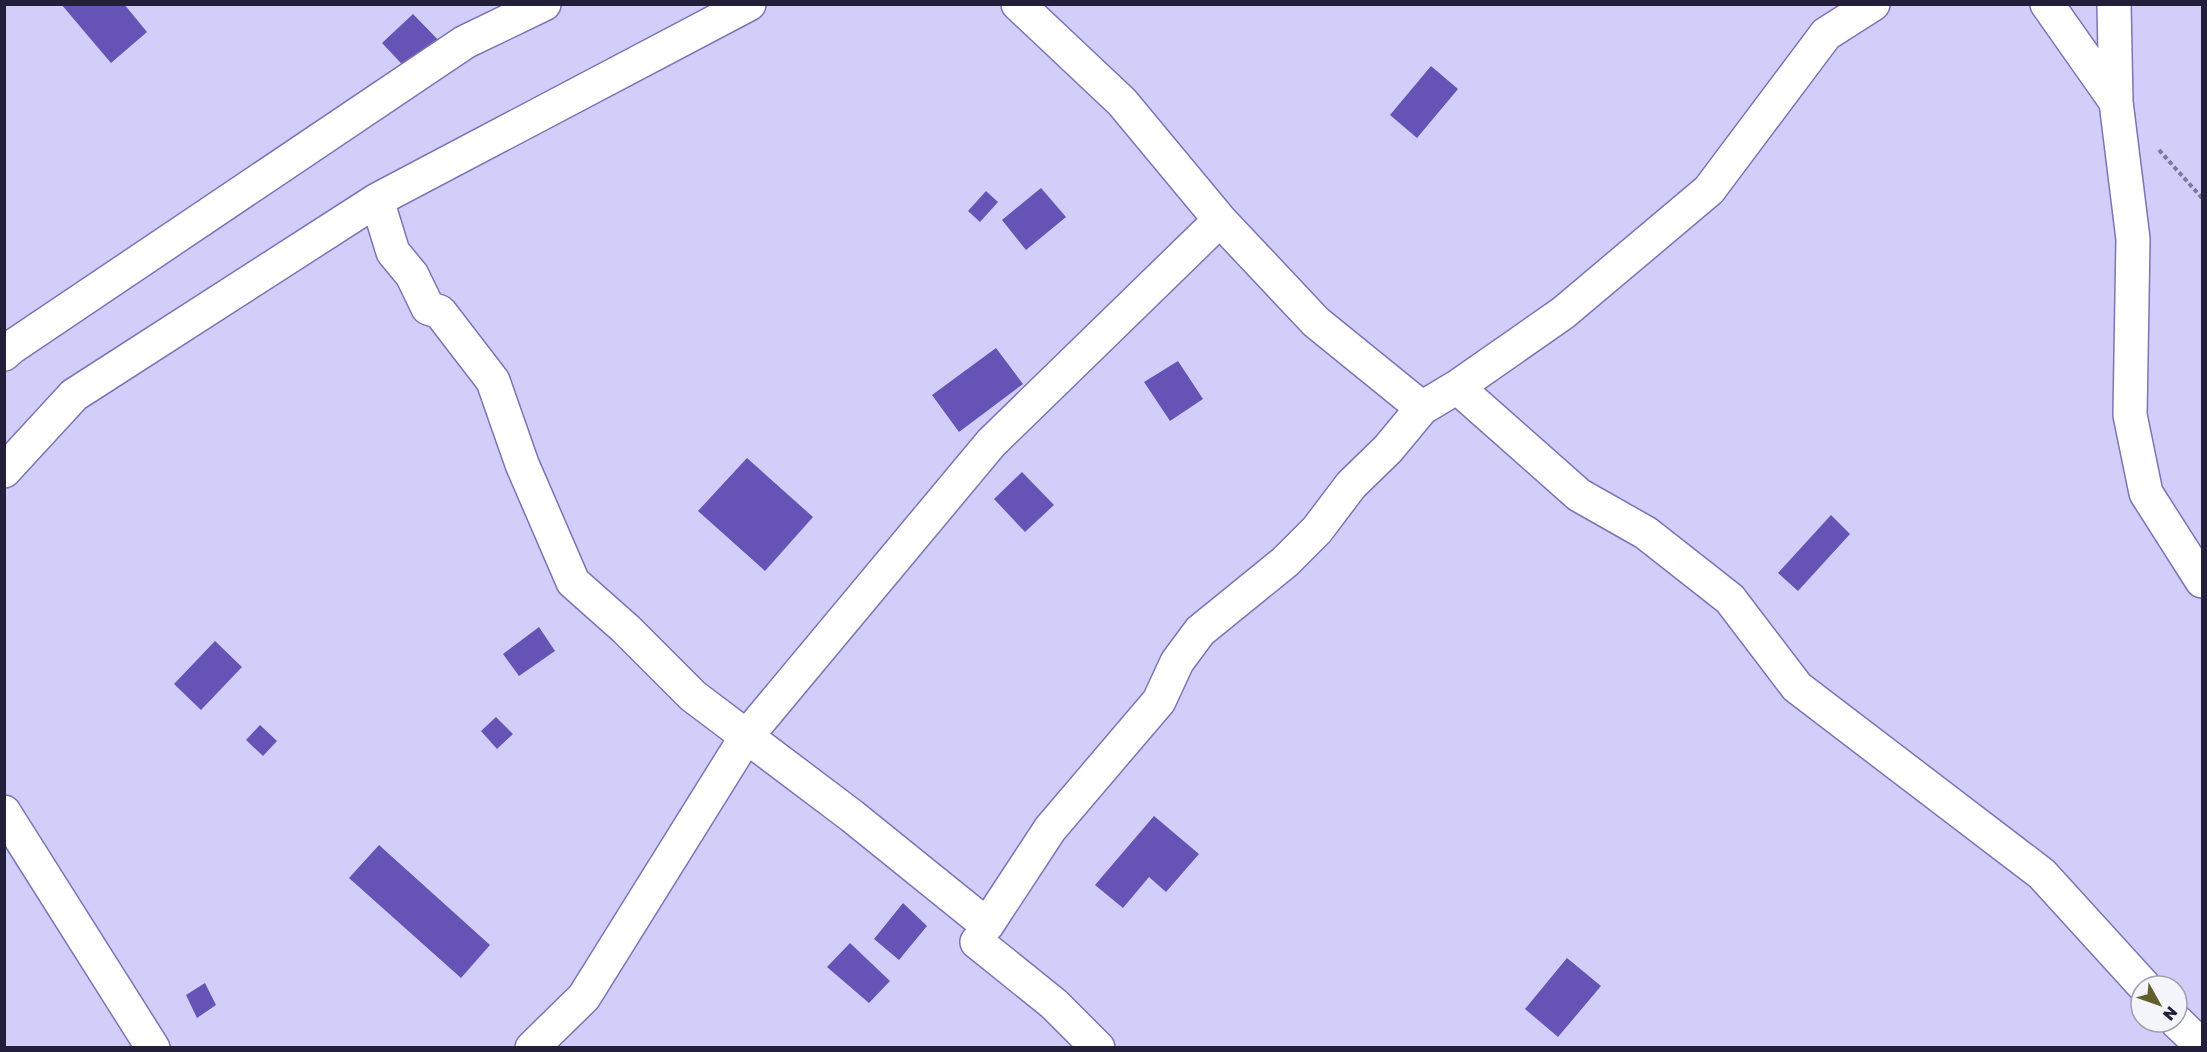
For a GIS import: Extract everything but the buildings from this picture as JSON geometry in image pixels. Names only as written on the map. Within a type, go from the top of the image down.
[{"type":"street","points":[[4,354],[465,42],[544,4]]},
{"type":"street","points":[[4,471],[74,395],[377,200],[749,4]]},
{"type":"street","points":[[1018,4],[1122,102],[1220,220],[1316,322],[1422,408]]},
{"type":"street","points":[[377,200],[393,252],[412,275],[428,308],[440,312],[493,381],[522,464],[573,582],[626,629],[693,696],[852,816],[987,925],[1050,828],[1159,701],[1177,662],[1200,631],[1293,554],[1317,530],[1351,485],[1388,448],[1422,408],[1457,387],[1563,313],[1709,190],[1826,34],[1873,4]]},
{"type":"street","points":[[2047,4],[2116,102]]},
{"type":"street","points":[[2114,4],[2116,102],[2133,239],[2130,416],[2146,493],[2202,581]]},
{"type":"street","points":[[532,1047],[584,997],[746,737],[991,443],[1220,220]]},
{"type":"street","points":[[1457,387],[1579,495],[1646,533],[1730,599],[1797,687],[2042,874],[2133,974]]},
{"type":"street","points":[[4,812],[153,1047]]},
{"type":"street","points":[[977,942],[1054,1004],[1098,1047]]},
{"type":"street","points":[[2189,1034],[2202,1046]]}]
